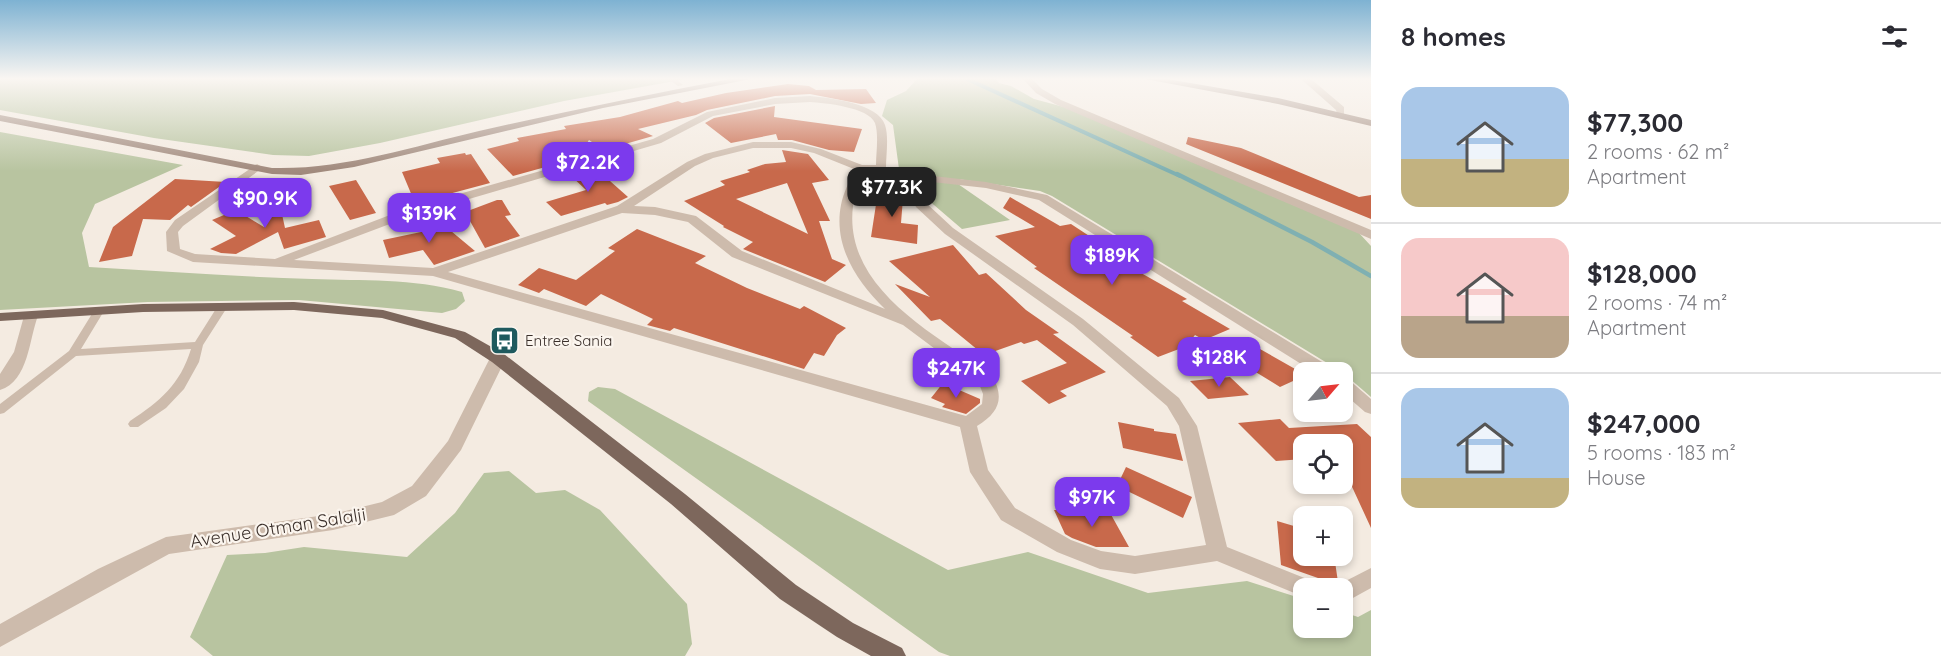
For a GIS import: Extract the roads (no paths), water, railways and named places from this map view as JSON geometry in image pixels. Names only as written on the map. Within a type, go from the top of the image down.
[{"type":"main road","points":[[0,318],[99,311],[223,306],[294,306],[383,314],[460,335],[498,358],[678,499],[788,592],[845,630],[894,656]]},
{"type":"street","points":[[553,110],[352,156],[257,167],[179,223],[172,232],[174,251],[193,258],[434,272],[968,423],[987,411],[992,403],[992,391],[984,378],[912,325],[876,294],[851,257],[845,233],[847,213],[853,182],[860,168]]},
{"type":"street","points":[[0,118],[290,172],[341,166],[583,110]]},
{"type":"street","points":[[275,262],[407,213],[657,141],[710,114],[732,110]]},
{"type":"street","points":[[861,110],[876,117],[881,126],[880,169]]},
{"type":"street","points":[[1076,110],[1371,235]]},
{"type":"street","points":[[1316,110],[1371,123]]},
{"type":"street","points":[[1341,110],[1341,115]]},
{"type":"street","points":[[434,272],[621,209],[691,164],[720,153],[753,145],[791,145],[817,151],[860,168],[986,185],[1043,197],[1310,362]]},
{"type":"street","points":[[906,176],[920,204],[949,231],[1078,322],[1144,375],[1173,402],[1188,426],[1218,552]]},
{"type":"street","points":[[621,209],[656,211],[692,219],[737,254],[912,325]]},
{"type":"street","points":[[0,384],[14,371],[31,316]]},
{"type":"street","name":"Avenue Otman Salalji","points":[[0,636],[106,576],[166,546],[333,522],[387,509],[419,491],[455,445],[498,358]]},
{"type":"street","points":[[1353,392],[1371,408]]},
{"type":"street","points":[[968,423],[979,472],[1008,514],[1064,546],[1100,560],[1135,565],[1218,552],[1293,584]]},
{"type":"street","points":[[1353,588],[1371,577]]},
{"type":"lane","points":[[134,424],[162,405],[180,386],[193,362],[198,345],[223,306]]},
{"type":"lane","points":[[0,410],[73,353],[99,311]]},
{"type":"lane","points":[[73,353],[198,345]]},
{"type":"waterway","points":[[1034,110],[1180,176]]},
{"type":"waterway","points":[[1177,174],[1312,242],[1371,276]]},
{"type":"place","name":"Entree Sania","points":[[504,341]]}]
